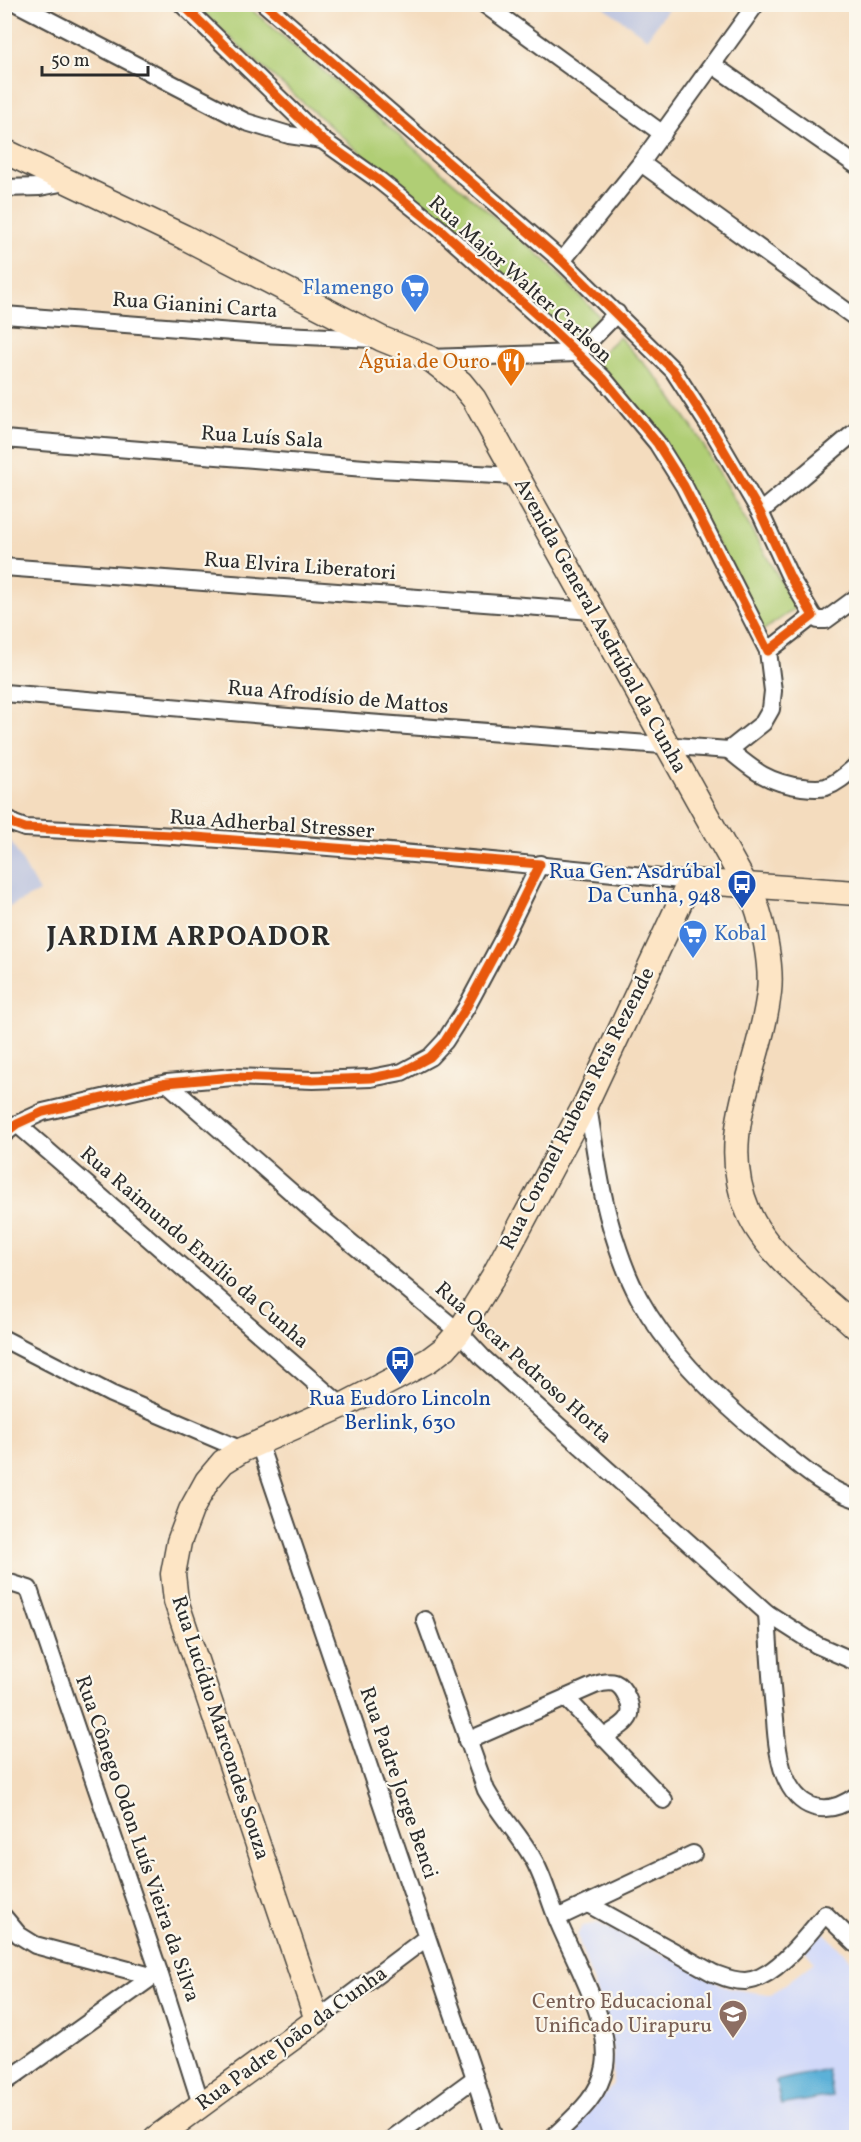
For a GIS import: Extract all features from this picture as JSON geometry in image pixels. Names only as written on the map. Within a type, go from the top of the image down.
[{"type":"street","points":[[18,4],[246,122],[289,135],[322,140]]},
{"type":"street","name":"Rua Major Walter Carlson","points":[[182,4],[322,140],[380,181],[440,229],[578,353],[603,378],[657,443],[689,496],[768,651],[773,691],[771,709],[763,723],[729,750]]},
{"type":"street","name":"Rua Major Walter Carlson","points":[[265,4],[562,261],[673,370],[716,435],[760,512],[790,577],[813,616]]},
{"type":"street","points":[[484,4],[663,134]]},
{"type":"street","points":[[562,261],[663,134],[756,4]]},
{"type":"street","points":[[713,65],[856,165]]},
{"type":"street","name":"Avenida General Asdrúbal da Cunha","points":[[4,151],[184,237],[382,339],[429,358],[461,383],[474,399],[756,905],[766,941],[770,990],[762,1031],[740,1108],[736,1143],[739,1183],[748,1212],[773,1250],[856,1328]]},
{"type":"street","points":[[641,163],[856,318]]},
{"type":"street","points":[[4,188],[40,187],[66,182]]},
{"type":"street","points":[[429,358],[578,353],[617,313]]},
{"type":"street","name":"Rua Gianini Carta","points":[[4,315],[260,334],[382,339]]},
{"type":"street","points":[[760,512],[856,431]]},
{"type":"street","name":"Rua Luís Sala","points":[[4,439],[377,469],[517,476]]},
{"type":"street","name":"Rua Elvira Liberatori","points":[[4,567],[592,611]]},
{"type":"street","points":[[768,651],[813,616],[818,620],[826,620],[856,598]]},
{"type":"street","name":"Rua Afrodísio de Mattos","points":[[4,693],[668,746]]},
{"type":"street","points":[[668,746],[729,750],[766,778],[784,785],[813,789],[824,788],[838,782],[856,766]]},
{"type":"street","name":"Rua Adherbal Stresser","points":[[4,817],[25,828],[171,835],[540,864],[748,887],[856,893]]},
{"type":"street","points":[[11,1129],[44,1112],[167,1083],[233,1077],[313,1080],[371,1078],[402,1072],[430,1057],[446,1041],[466,1008],[540,864]]},
{"type":"street","name":"Rua Coronel Rubens Reis Rezende","points":[[342,1406],[429,1360],[445,1348],[459,1332],[493,1277],[587,1101],[690,881]]},
{"type":"street","name":"Rua Oscar Pedroso Horta","points":[[167,1083],[314,1212],[459,1332],[492,1366],[767,1613],[817,1645],[856,1662]]},
{"type":"street","points":[[587,1101],[614,1238],[638,1297],[680,1358],[756,1431],[813,1477],[844,1495],[856,1498]]},
{"type":"street","name":"Rua Raimundo Emílio da Cunha","points":[[11,1129],[342,1406]]},
{"type":"street","points":[[4,1339],[111,1394],[250,1447]]},
{"type":"street","name":"Rua Lucídio Marcondes Souza","points":[[317,2020],[176,1601],[173,1574],[179,1542],[191,1510],[212,1475],[223,1462],[250,1447],[342,1406]]},
{"type":"street","name":"Rua Padre Jorge Benci","points":[[250,1447],[476,2078],[494,2138]]},
{"type":"street","name":"Rua Cônego Odon Luís Vieira da Silva","points":[[4,1581],[29,1589],[155,1974],[201,2104]]},
{"type":"street","points":[[767,1613],[777,1743],[784,1773],[792,1789],[805,1803],[821,1810],[834,1809],[856,1796]]},
{"type":"street","points":[[425,1620],[486,1790],[495,1807],[532,1856],[599,2016],[606,2044],[605,2067],[597,2091],[579,2113],[552,2138]]},
{"type":"street","points":[[467,1741],[605,1682],[614,1683],[621,1688],[630,1704],[631,1713],[628,1719],[603,1738]]},
{"type":"street","points":[[566,1698],[664,1800]]},
{"type":"street","points":[[557,1918],[693,1854]]},
{"type":"street","points":[[588,1904],[713,1973],[732,1980],[746,1981],[770,1972],[825,1914],[856,1944]]},
{"type":"street","points":[[5,1918],[19,1935],[35,1945],[155,1974]]},
{"type":"street","name":"Rua Padre João da Cunha","points":[[156,2138],[426,1938]]},
{"type":"street","points":[[4,2083],[155,1974]]},
{"type":"street","points":[[393,2138],[476,2078]]},
{"type":"shaded area","points":[[601,5],[671,5],[647,38]]},
{"type":"shaded area","points":[[5,831],[39,892],[4,909]]},
{"type":"shaded area","name":"Centro Educacional Unificado Uirapuru","points":[[598,1923],[728,1988],[771,1995],[814,1962],[799,1942],[817,1925],[856,1965],[856,2137],[564,2138],[613,2085],[613,2052],[608,2028],[577,1935],[582,1926]]},
{"type":"green space","points":[[195,5],[246,5],[546,261],[599,316],[593,332],[570,336]]},
{"type":"green space","points":[[619,337],[661,382],[698,436],[796,608],[762,631],[658,430],[592,361]]},
{"type":"water","points":[[827,2069],[832,2096],[781,2105],[776,2081]]},
{"type":"cycle path","points":[[182,4],[322,140],[380,181],[440,229],[603,378],[657,443],[684,486],[768,651],[813,616],[790,577],[760,512],[715,435],[673,370],[562,261],[265,4]]},
{"type":"cycle path","points":[[4,817],[25,828],[171,835],[540,864],[466,1008],[445,1041],[430,1057],[402,1072],[371,1078],[313,1080],[233,1077],[167,1083],[43,1112],[17,1124],[4,1134]]},
{"type":"place","name":"Flamengo","points":[[415,314]]},
{"type":"place","name":"Águia de Ouro","points":[[511,388]]},
{"type":"place","name":"Rua Gen. Asdrúbal Da Cunha, 948","points":[[742,910]]},
{"type":"place","name":"Kobal","points":[[693,960]]},
{"type":"place","name":"Rua Eudoro Lincoln Berlink, 630","points":[[400,1386]]},
{"type":"place","name":"Centro Educacional Unificado Uirapuru","points":[[733,2040]]},
{"type":"district","name":"JARDIM ARPOADOR","points":[[189,938]]}]
